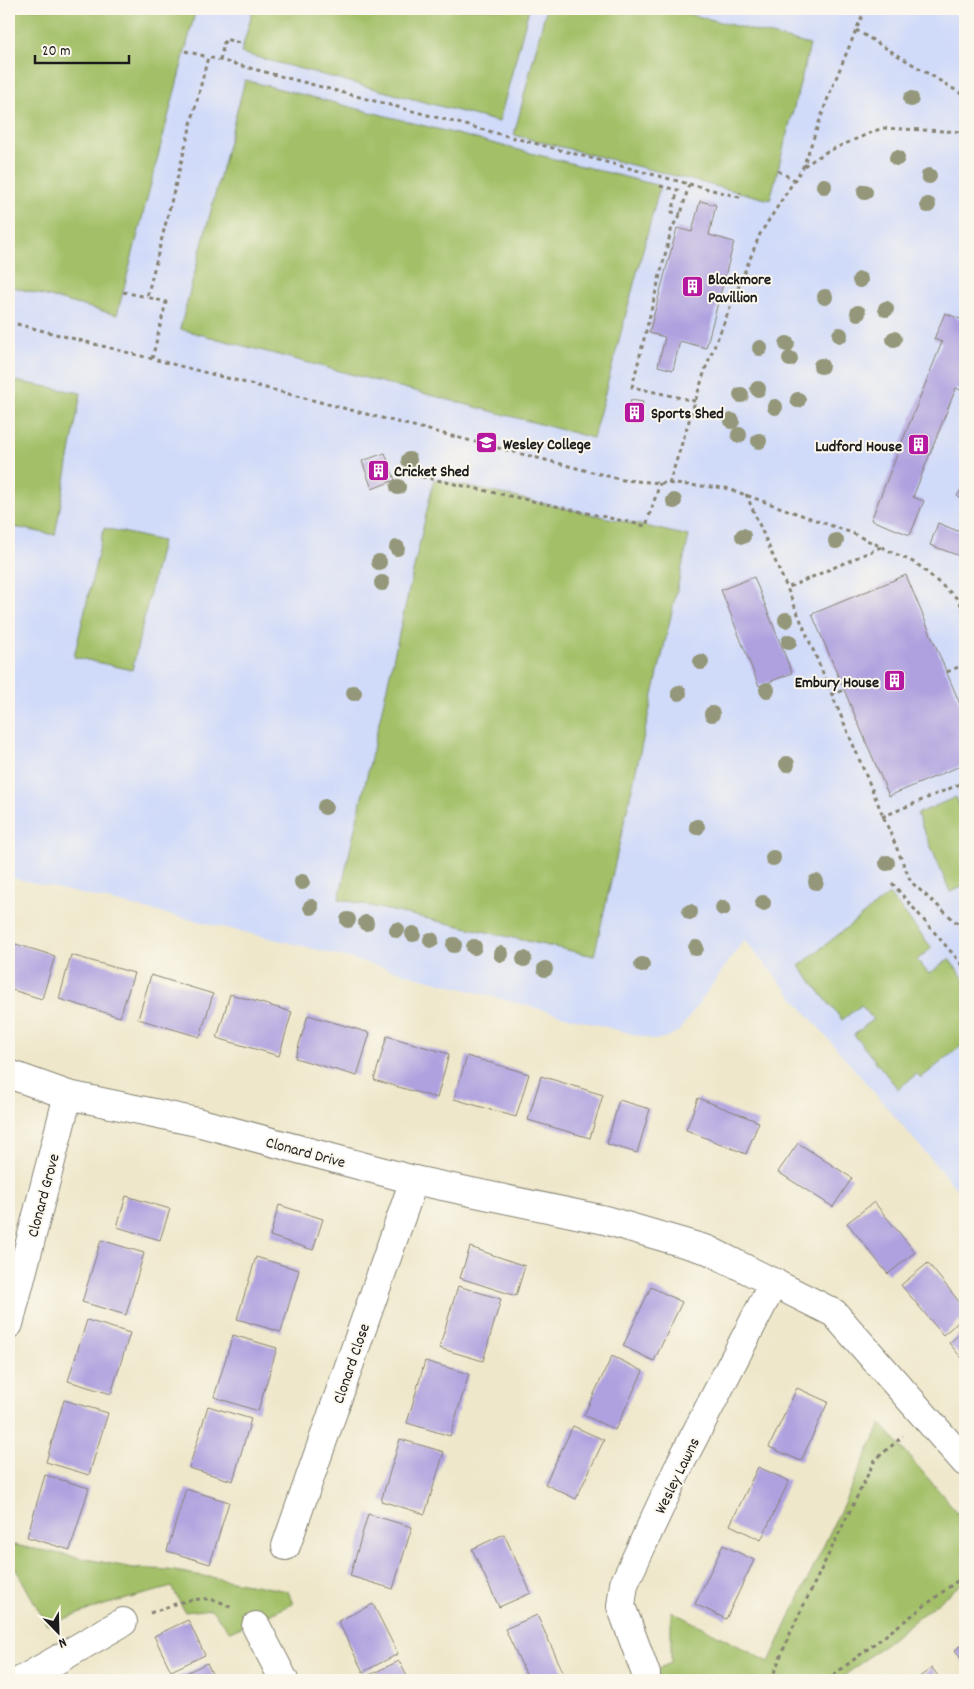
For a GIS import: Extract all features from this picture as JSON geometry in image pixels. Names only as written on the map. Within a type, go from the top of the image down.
[{"type":"street","name":"Clonard Drive","points":[[9,1074],[68,1095],[196,1122],[414,1180],[605,1220],[708,1250],[774,1282]]},
{"type":"street","name":"Clonard Grove","points":[[9,1324],[68,1095]]},
{"type":"street","name":"Clonard Close","points":[[286,1546],[414,1180]]},
{"type":"street","points":[[774,1282],[834,1313],[965,1462]]},
{"type":"street","name":"Wesley Lawns","points":[[646,1674],[621,1606],[624,1584],[681,1462],[774,1282]]},
{"type":"street","points":[[22,1680],[123,1622]]},
{"type":"street","points":[[256,1626],[284,1680]]},
{"type":"path","points":[[669,484],[706,367],[760,234],[803,166],[865,9]]},
{"type":"path","points":[[856,30],[965,96]]},
{"type":"path","points":[[220,60],[225,39],[243,44]]},
{"type":"path","points":[[185,51],[739,197],[740,192]]},
{"type":"path","points":[[147,297],[208,57]]},
{"type":"path","points":[[803,166],[826,152],[882,128],[965,132]]},
{"type":"path","points":[[778,170],[794,180]]},
{"type":"path","points":[[689,184],[681,214],[672,227],[632,387],[695,401]]},
{"type":"path","points":[[660,186],[678,190],[672,212],[681,214]]},
{"type":"path","points":[[123,292],[166,302],[152,359]]},
{"type":"path","points":[[9,322],[623,480],[726,488],[746,494],[852,533],[917,564],[959,600],[965,615]]},
{"type":"path","points":[[414,475],[646,526],[660,483]]},
{"type":"path","points":[[746,494],[911,882],[965,930]]},
{"type":"path","points":[[787,588],[881,548]]},
{"type":"path","points":[[947,672],[965,664]]},
{"type":"path","points":[[831,695],[844,690]]},
{"type":"path","points":[[882,816],[965,782]]},
{"type":"path","points":[[892,883],[965,968]]},
{"type":"path","points":[[771,1680],[791,1631],[875,1460],[926,1416]]},
{"type":"path","points":[[827,1680],[965,1575]]},
{"type":"path","points":[[123,1622],[196,1598],[221,1600],[256,1626]]},
{"type":"shaded area","name":"Wesley College","points":[[9,9],[965,9],[965,1199],[744,940],[679,1031],[668,1037],[655,1040],[303,946],[9,877]]},
{"type":"green space","points":[[9,9],[196,9],[117,315],[9,286]]},
{"type":"green space","points":[[253,9],[529,9],[499,122],[241,53]]},
{"type":"green space","points":[[546,9],[669,9],[810,45],[770,200],[514,135]]},
{"type":"green space","points":[[245,80],[660,186],[593,438],[180,329]]},
{"type":"green space","points":[[9,380],[81,393],[55,535],[9,526]]},
{"type":"green space","points":[[434,479],[689,536],[594,956],[339,899]]},
{"type":"green space","points":[[104,528],[162,541],[132,670],[74,657]]},
{"type":"green space","points":[[956,797],[965,819],[965,886],[950,892],[917,814]]},
{"type":"green space","points":[[889,894],[932,948],[917,960],[929,974],[949,959],[965,980],[965,1043],[921,1078],[917,1074],[898,1089],[854,1035],[873,1019],[861,1005],[842,1020],[799,966]]},
{"type":"green space","points":[[881,1424],[965,1521],[965,1581],[839,1680],[643,1680],[641,1676],[671,1663],[671,1611],[769,1662]]},
{"type":"green space","points":[[9,1544],[133,1568],[169,1570],[288,1591],[293,1604],[230,1632],[211,1609],[185,1612],[172,1587],[104,1605],[47,1625],[9,1557]]},
{"type":"building","name":"Blackmore Pavillion","points":[[700,201],[716,205],[709,235],[734,242],[706,348],[680,341],[673,370],[658,366],[665,337],[649,333],[677,228],[692,232]]},
{"type":"building","name":"Ludford House","points":[[945,313],[965,321],[965,392],[956,388],[913,497],[924,501],[910,535],[871,520],[942,342],[934,339]]},
{"type":"building","name":"Sports Shed","points":[[631,400],[643,402],[638,424],[626,421]]},
{"type":"building","name":"Cricket Shed","points":[[385,453],[395,480],[372,489],[362,461]]},
{"type":"building","points":[[965,483],[965,502],[957,496]]},
{"type":"building","points":[[938,523],[965,534],[965,558],[930,545]]},
{"type":"building","name":"Embury House","points":[[906,575],[965,716],[965,764],[889,796],[812,614]]},
{"type":"building","points":[[754,577],[792,673],[759,686],[721,590]]},
{"type":"building","points":[[9,942],[55,956],[42,999],[9,989]]},
{"type":"building","points":[[71,955],[134,973],[120,1017],[59,999]]},
{"type":"building","points":[[151,975],[213,994],[200,1037],[138,1019]]},
{"type":"building","points":[[230,994],[292,1012],[279,1056],[217,1038]]},
{"type":"building","points":[[308,1015],[370,1033],[357,1076],[295,1058]]},
{"type":"building","points":[[387,1036],[449,1054],[437,1098],[374,1080]]},
{"type":"building","points":[[467,1056],[529,1074],[516,1117],[454,1099]]},
{"type":"building","points":[[541,1076],[603,1095],[590,1138],[528,1120]]},
{"type":"building","points":[[698,1098],[759,1122],[746,1154],[686,1130]]},
{"type":"building","points":[[619,1100],[650,1109],[637,1153],[607,1144]]},
{"type":"building","points":[[798,1143],[852,1178],[833,1207],[778,1172]]},
{"type":"building","points":[[126,1196],[170,1209],[160,1240],[117,1227]]},
{"type":"building","points":[[874,1202],[915,1252],[888,1274],[847,1223]]},
{"type":"building","points":[[279,1205],[323,1219],[313,1250],[270,1236]]},
{"type":"building","points":[[101,1240],[144,1253],[126,1315],[82,1302]]},
{"type":"building","points":[[470,1247],[525,1266],[516,1296],[460,1278]]},
{"type":"building","points":[[256,1257],[299,1270],[281,1332],[237,1319]]},
{"type":"building","points":[[928,1263],[965,1309],[965,1316],[943,1335],[901,1285]]},
{"type":"building","points":[[458,1286],[501,1299],[483,1361],[439,1348]]},
{"type":"building","points":[[651,1287],[682,1302],[654,1361],[623,1346]]},
{"type":"building","points":[[87,1320],[130,1333],[111,1394],[68,1381]]},
{"type":"building","points":[[965,1329],[965,1362],[949,1343]]},
{"type":"building","points":[[233,1335],[277,1348],[258,1411],[214,1397]]},
{"type":"building","points":[[612,1356],[643,1371],[615,1430],[584,1415]]},
{"type":"building","points":[[425,1361],[469,1374],[450,1436],[407,1423]]},
{"type":"building","points":[[797,1388],[828,1402],[801,1461],[769,1447]]},
{"type":"building","points":[[64,1400],[108,1413],[89,1475],[46,1462]]},
{"type":"building","points":[[208,1406],[251,1419],[233,1481],[189,1468]]},
{"type":"building","points":[[573,1426],[604,1440],[576,1499],[545,1484]]},
{"type":"building","points":[[400,1439],[444,1452],[425,1514],[381,1501]]},
{"type":"building","points":[[758,1467],[789,1481],[761,1540],[730,1525]]},
{"type":"building","points":[[45,1475],[89,1488],[70,1550],[27,1537]]},
{"type":"building","points":[[186,1489],[229,1502],[210,1564],[167,1551]]},
{"type":"building","points":[[368,1514],[412,1527],[393,1589],[350,1576]]},
{"type":"building","points":[[504,1534],[531,1593],[499,1607],[472,1549]]},
{"type":"building","points":[[723,1545],[754,1560],[726,1619],[695,1604]]},
{"type":"building","points":[[373,1604],[398,1654],[363,1672],[338,1621]]},
{"type":"building","points":[[537,1615],[564,1674],[550,1680],[529,1680],[505,1629]]},
{"type":"building","points":[[188,1620],[205,1655],[171,1671],[154,1636]]},
{"type":"building","points":[[965,1643],[965,1665],[955,1650]]},
{"type":"building","points":[[399,1661],[409,1680],[366,1680],[365,1677]]},
{"type":"building","points":[[207,1663],[215,1680],[171,1680]]},
{"type":"building","points":[[932,1668],[941,1680],[915,1680]]},
{"type":"place","name":"Blackmore Pavillion","points":[[692,287]]},
{"type":"place","name":"Sports Shed","points":[[635,412]]},
{"type":"place","name":"Wesley College","points":[[487,443]]},
{"type":"place","name":"Ludford House","points":[[918,445]]},
{"type":"place","name":"Cricket Shed","points":[[378,470]]},
{"type":"place","name":"Embury House","points":[[895,681]]}]
